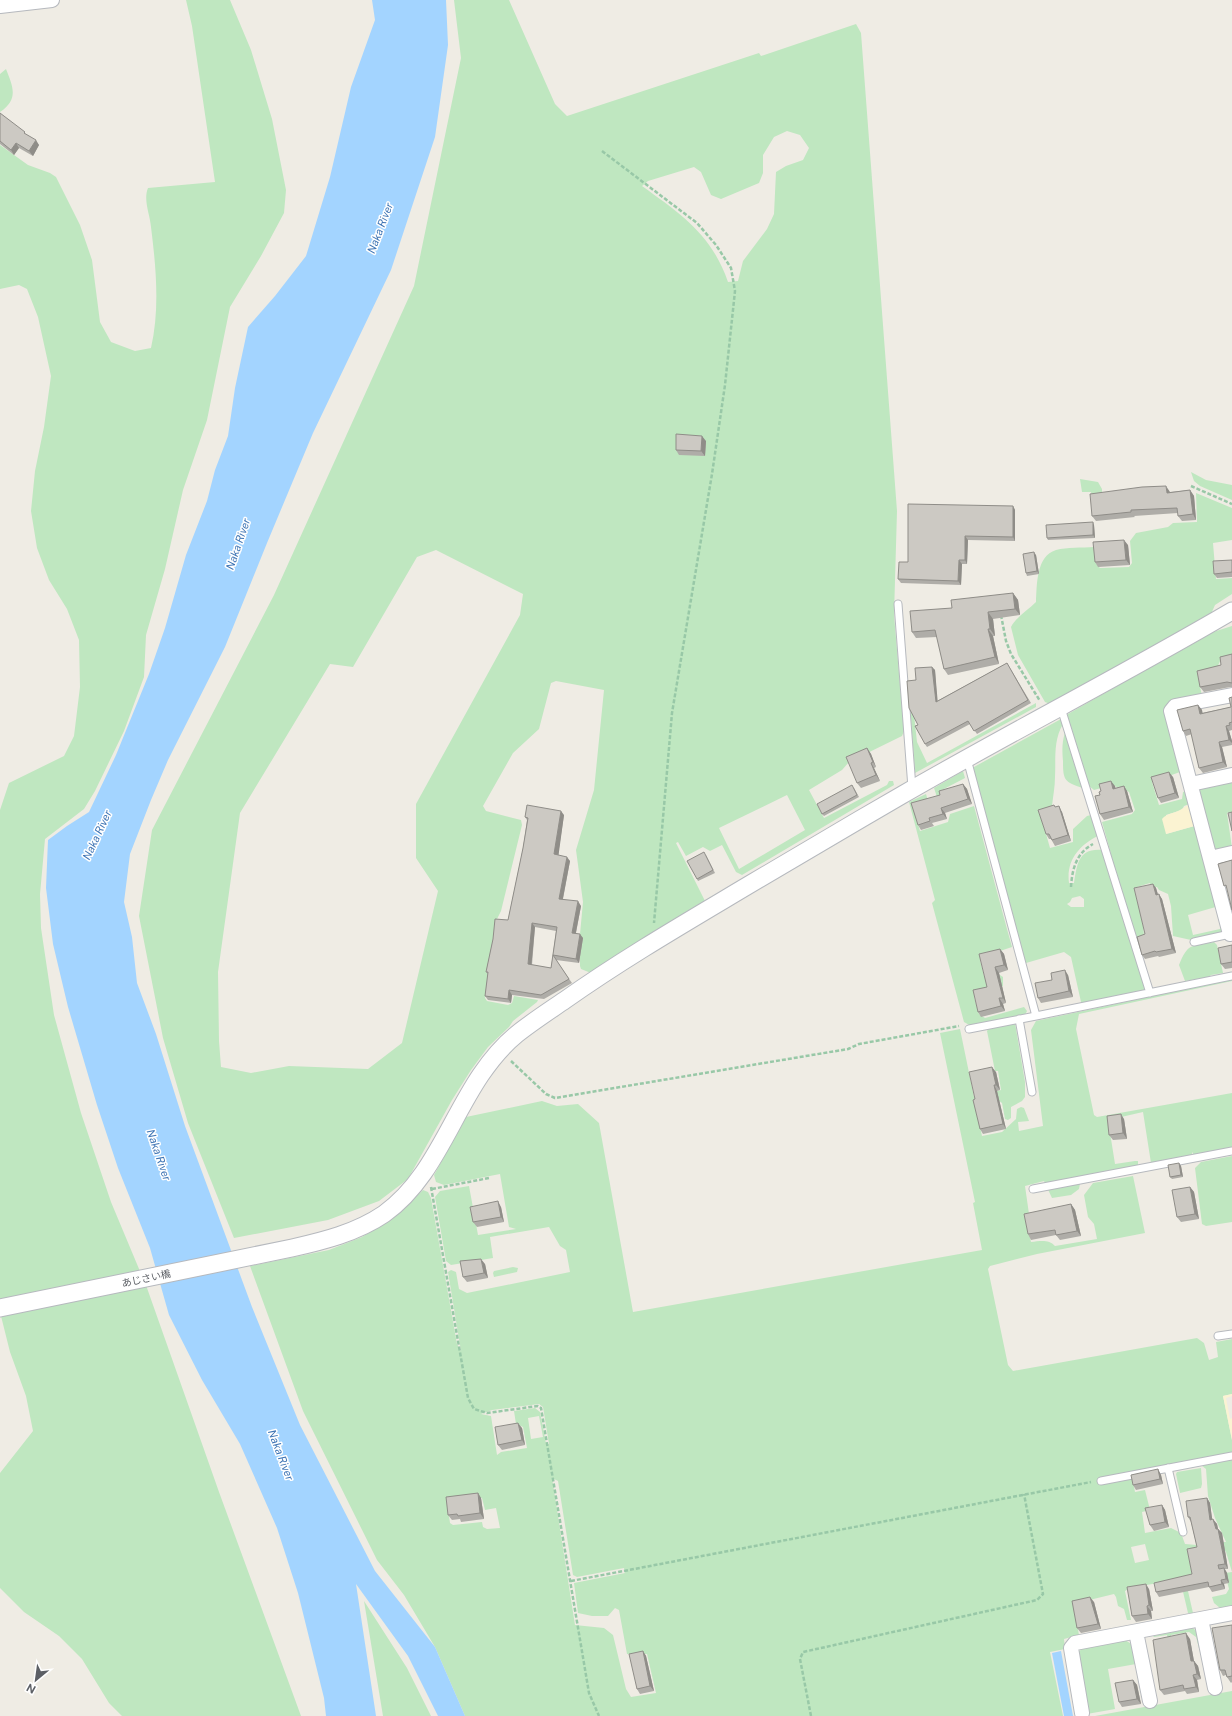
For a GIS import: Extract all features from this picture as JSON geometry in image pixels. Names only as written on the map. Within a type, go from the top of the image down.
[{"type":"street","points":[[0,6],[52,0]]},
{"type":"street","name":"あじさい橋","points":[[0,1308],[292,1248],[342,1235],[362,1227],[381,1216],[407,1194],[424,1172],[476,1081],[500,1049],[517,1034],[573,994],[653,942],[912,789],[1156,656],[1232,611]]},
{"type":"street","points":[[1231,934],[1171,711],[1175,706],[1232,696]]},
{"type":"street","points":[[1190,784],[1232,775]]},
{"type":"street","points":[[1210,858],[1232,853]]},
{"type":"street","points":[[1082,1713],[1071,1648],[1075,1643],[1232,1613]]},
{"type":"street","points":[[1201,1619],[1214,1688]]},
{"type":"street","points":[[1136,1632],[1150,1701]]},
{"type":"lane","points":[[898,604],[912,789]]},
{"type":"lane","points":[[1055,711],[1104,842],[1150,993]]},
{"type":"lane","points":[[967,759],[1036,1016]]},
{"type":"lane","points":[[1194,942],[1231,934]]},
{"type":"lane","points":[[969,1029],[1232,976]]},
{"type":"lane","points":[[1020,1019],[1032,1092]]},
{"type":"lane","points":[[1033,1189],[1232,1151]]},
{"type":"lane","points":[[1218,1336],[1232,1334]]},
{"type":"lane","points":[[1101,1480],[1232,1456]]},
{"type":"lane","points":[[1168,1468],[1183,1532]]},
{"type":"path","points":[[602,151],[697,222],[716,245],[731,268],[735,291],[725,384],[712,474],[672,713],[653,942]]},
{"type":"path","points":[[1191,486],[1232,504]]},
{"type":"path","points":[[1001,614],[1006,641],[1011,654],[1055,711]]},
{"type":"path","points":[[1071,887],[1074,867],[1083,850],[1092,844],[1104,842]]},
{"type":"path","points":[[500,1049],[532,1082],[546,1094],[555,1098],[848,1049],[859,1044],[959,1026],[969,1029]]},
{"type":"path","points":[[424,1172],[432,1189],[468,1398],[474,1409],[487,1413],[538,1406],[541,1408],[589,1692],[598,1716]]},
{"type":"path","points":[[432,1189],[490,1178]]},
{"type":"path","points":[[571,1581],[1101,1480]]},
{"type":"path","points":[[811,1716],[800,1659],[803,1652],[1036,1600],[1043,1594],[1024,1494]]},
{"type":"green space","points":[[186,0],[230,0],[251,50],[272,119],[286,190],[284,213],[261,256],[230,307],[207,420],[183,490],[165,569],[146,635],[144,677],[124,731],[95,791],[84,809],[45,839],[40,894],[41,928],[54,1015],[81,1113],[111,1202],[147,1288],[219,1492],[301,1716],[122,1716],[109,1703],[82,1659],[59,1636],[24,1612],[0,1588],[0,1473],[33,1431],[26,1396],[10,1352],[0,1312],[0,810],[9,783],[64,756],[74,736],[80,687],[79,640],[67,609],[49,580],[37,548],[31,511],[35,471],[44,427],[51,376],[38,317],[27,289],[19,285],[0,289],[0,145],[28,165],[50,173],[56,177],[80,225],[92,260],[100,322],[111,342],[135,351],[151,348],[156,318],[156,273],[153,242],[146,202],[148,188],[215,182],[192,26]]},
{"type":"green space","points":[[454,0],[509,0],[555,104],[567,116],[759,53],[761,56],[856,24],[861,33],[897,511],[894,615],[904,731],[902,736],[849,762],[842,770],[809,790],[824,818],[887,785],[889,781],[893,781],[894,785],[742,875],[736,872],[722,845],[710,851],[703,847],[686,856],[678,842],[676,843],[705,901],[699,909],[591,973],[581,969],[580,966],[580,934],[583,902],[576,850],[594,790],[604,690],[556,681],[551,683],[539,729],[513,753],[483,806],[486,811],[521,820],[522,825],[501,911],[495,923],[485,998],[487,1001],[508,1005],[512,1003],[514,996],[538,1000],[537,1002],[513,1021],[509,1027],[488,1047],[471,1070],[452,1100],[408,1179],[379,1201],[328,1220],[234,1238],[188,1123],[163,1038],[139,916],[152,830],[274,595],[414,286],[461,58]],"holes":[[[787,131],[800,135],[809,148],[803,160],[786,166],[776,172],[774,214],[767,229],[743,261],[738,281],[728,282],[713,251],[704,238],[682,216],[642,186],[648,181],[694,167],[701,172],[711,195],[721,199],[759,183],[763,173],[763,155],[774,137]],[[436,550],[523,594],[520,615],[416,804],[416,858],[438,891],[402,1043],[368,1069],[289,1066],[251,1073],[221,1067],[218,972],[240,813],[330,664],[353,667],[417,557]],[[787,795],[805,830],[739,869],[719,828]]]},
{"type":"green space","points":[[6,69],[11,81],[13,92],[10,102],[0,112],[0,74]]},
{"type":"green space","points":[[1191,472],[1206,480],[1232,485],[1232,500],[1200,486],[1194,481]]},
{"type":"green space","points":[[1080,479],[1098,482],[1102,489],[1102,496],[1092,498],[1091,492],[1082,492]]},
{"type":"green space","points":[[1196,493],[1232,508],[1232,540],[1213,543],[1216,579],[1232,578],[1232,594],[1215,605],[1211,614],[1053,705],[1045,702],[1018,655],[1011,627],[1019,617],[1036,602],[1037,580],[1041,565],[1045,558],[1049,553],[1060,549],[1094,547],[1097,565],[1100,568],[1129,567],[1132,563],[1130,541],[1136,533],[1168,527],[1173,523],[1197,522]]},
{"type":"green space","points":[[1232,626],[1232,657],[1221,659],[1217,668],[1198,677],[1202,696],[1173,703],[1180,772],[1152,782],[1159,805],[1182,799],[1183,792],[1188,790],[1192,803],[1184,806],[1182,810],[1166,815],[1166,834],[1198,825],[1219,906],[1188,915],[1193,935],[1220,929],[1222,925],[1225,926],[1222,932],[1191,940],[1173,936],[1171,906],[1168,894],[1159,890],[1157,887],[1151,887],[1150,883],[1137,887],[1135,891],[1144,935],[1134,947],[1146,988],[1145,991],[1084,1004],[1081,1002],[1071,957],[1064,952],[1026,963],[1023,961],[973,775],[974,767],[1061,719],[1063,724],[1056,743],[1055,784],[1052,806],[1041,816],[1050,848],[1073,842],[1073,829],[1087,816],[1091,815],[1098,836],[1085,844],[1075,855],[1069,875],[1069,883],[1074,883],[1076,870],[1083,855],[1094,850],[1102,850],[1105,859],[1111,854],[1102,822],[1132,814],[1135,810],[1129,792],[1125,790],[1119,791],[1117,787],[1112,785],[1094,790],[1089,786],[1066,716],[1210,633]],"holes":[[[1080,896],[1084,899],[1084,907],[1071,907],[1067,904],[1072,898]]]},
{"type":"green space","points":[[1036,703],[1036,707],[915,773],[910,705],[913,705],[917,742],[927,763]]},
{"type":"green space","points":[[1065,732],[1083,788],[1068,782],[1064,776],[1062,749]]},
{"type":"green space","points":[[963,771],[965,778],[940,791],[943,802],[939,803],[934,788]]},
{"type":"green space","points":[[1232,778],[1232,812],[1227,813],[1232,848],[1218,851],[1212,849],[1197,789]]},
{"type":"green space","points":[[926,794],[928,801],[913,806],[920,831],[948,822],[950,814],[974,806],[1012,947],[982,957],[980,960],[984,976],[989,978],[1000,975],[1003,977],[1003,986],[978,992],[974,997],[979,1014],[985,1018],[1024,1007],[1027,1011],[1025,1015],[971,1026],[964,1022],[932,903],[935,900],[909,802]]},
{"type":"green space","points":[[1214,942],[1217,945],[1223,973],[1185,981],[1179,965],[1185,953],[1188,949],[1195,945]]},
{"type":"green space","points":[[1232,979],[1232,981],[1079,1014],[1076,1029],[1094,1115],[1097,1117],[1232,1093],[1232,1147],[1194,1155],[1192,1152],[1192,1155],[1151,1163],[1143,1112],[1108,1120],[1115,1164],[1138,1161],[1138,1165],[1081,1178],[1079,1189],[1071,1195],[1052,1198],[1044,1181],[1025,1186],[1029,1214],[1026,1220],[1031,1242],[1047,1241],[1055,1246],[1097,1239],[1094,1224],[1088,1217],[1084,1195],[1093,1183],[1133,1176],[1145,1233],[1037,1254],[990,1266],[988,1269],[1008,1365],[1013,1371],[1197,1338],[1204,1343],[1209,1360],[1218,1357],[1216,1342],[1232,1339],[1232,1394],[1223,1396],[1232,1440],[1232,1572],[1226,1552],[1218,1542],[1226,1542],[1215,1518],[1208,1496],[1206,1469],[1201,1465],[1135,1475],[1133,1481],[1135,1492],[1145,1490],[1150,1510],[1142,1512],[1145,1533],[1171,1528],[1181,1533],[1185,1544],[1197,1545],[1194,1576],[1185,1578],[1193,1613],[1188,1613],[1180,1579],[1130,1588],[1125,1591],[1131,1620],[1127,1620],[1124,1609],[1118,1606],[1114,1594],[1073,1604],[1079,1635],[1064,1639],[1065,1649],[1050,1652],[1063,1716],[465,1716],[435,1647],[404,1595],[377,1560],[303,1411],[250,1266],[329,1250],[362,1237],[395,1216],[423,1190],[428,1192],[431,1198],[457,1344],[461,1351],[448,1272],[451,1270],[456,1272],[459,1289],[467,1293],[570,1272],[566,1250],[560,1246],[549,1227],[490,1237],[493,1258],[451,1265],[446,1261],[435,1197],[440,1191],[469,1186],[478,1235],[516,1229],[509,1227],[500,1174],[444,1185],[436,1182],[434,1175],[466,1117],[542,1101],[557,1106],[578,1104],[599,1123],[633,1312],[982,1250],[973,1203],[975,1202],[940,1033],[960,1029],[974,1097],[1001,1090],[998,1071],[995,1071],[987,1031],[989,1028],[1015,1023],[1025,1082],[1025,1097],[1022,1101],[1011,1107],[1011,1118],[1008,1120],[1005,1119],[1002,1103],[998,1100],[975,1103],[982,1136],[1002,1132],[1016,1119],[1017,1109],[1021,1107],[1024,1108],[1029,1121],[1018,1122],[1019,1131],[1043,1126],[1031,1030],[1036,1021]],"holes":[[[539,1404],[543,1407],[549,1444],[546,1444],[540,1412],[535,1408],[514,1411],[516,1424],[523,1427],[527,1448],[501,1452],[497,1455],[491,1416],[481,1414],[492,1410]],[[539,1416],[543,1437],[531,1439],[528,1418]],[[552,1478],[558,1481],[573,1575],[577,1577],[624,1568],[625,1573],[574,1583],[578,1613],[592,1616],[608,1616],[615,1608],[619,1610],[627,1654],[647,1654],[656,1693],[631,1697],[626,1689],[613,1635],[604,1628],[575,1625]],[[482,1498],[485,1510],[496,1508],[500,1528],[487,1529],[483,1527],[482,1522],[453,1525],[450,1523],[447,1502]],[[1145,1544],[1149,1560],[1135,1563],[1131,1547]]]},
{"type":"green space","points":[[1232,1156],[1232,1222],[1206,1226],[1202,1224],[1195,1168],[1201,1162]]},
{"type":"green space","points":[[513,1267],[518,1268],[517,1272],[494,1277],[494,1271]]},
{"type":"green space","points":[[1201,1468],[1201,1488],[1180,1493],[1176,1474],[1177,1472]]},
{"type":"green space","points":[[1232,1572],[1232,1606],[1220,1608],[1214,1603],[1212,1597],[1226,1594],[1229,1589],[1225,1573]]},
{"type":"green space","points":[[364,1601],[407,1668],[431,1716],[383,1716]]},
{"type":"green space","points":[[1193,1628],[1197,1632],[1202,1652],[1200,1652],[1196,1637],[1189,1632],[1171,1635],[1173,1648],[1170,1648],[1167,1635],[1153,1636]]},
{"type":"green space","points":[[1125,1640],[1133,1645],[1136,1664],[1108,1669],[1115,1709],[1087,1714],[1077,1654],[1083,1647]]},
{"type":"green space","points":[[1232,1691],[1232,1716],[1095,1716]]},
{"type":"sand","points":[[1192,803],[1198,825],[1166,834],[1162,819]]},
{"type":"sand","points":[[1232,1394],[1232,1396],[1226,1398],[1230,1419],[1232,1418],[1232,1440],[1223,1396]]},
{"type":"water","name":"Naka River","points":[[372,0],[446,0],[448,45],[435,137],[391,270],[313,433],[225,647],[168,760],[151,800],[130,854],[124,902],[132,937],[137,983],[156,1034],[185,1126],[252,1307],[300,1425],[375,1571],[435,1647],[465,1716],[438,1716],[408,1656],[356,1584],[376,1716],[326,1716],[324,1698],[298,1593],[277,1528],[240,1444],[202,1380],[169,1315],[150,1248],[118,1168],[97,1105],[68,1007],[53,944],[46,888],[48,840],[89,812],[116,755],[149,674],[165,628],[186,555],[207,501],[215,470],[228,436],[235,388],[248,327],[275,296],[306,256],[330,177],[351,87],[375,20]]},
{"type":"water","points":[[1061,1651],[1073,1716],[1064,1716],[1052,1653]]},
{"type":"building","points":[[0,113],[25,132],[24,133],[36,140],[29,151],[16,143],[11,150],[0,141]]},
{"type":"building","points":[[676,434],[702,436],[701,451],[676,450]]},
{"type":"building","points":[[1166,486],[1167,493],[1190,490],[1193,514],[1178,516],[1177,508],[1131,510],[1131,512],[1092,516],[1090,494],[1142,487]]},
{"type":"building","points":[[908,504],[1013,506],[1013,537],[965,536],[965,560],[959,560],[958,581],[898,579],[899,562],[908,562]]},
{"type":"building","points":[[1093,522],[1093,535],[1047,538],[1046,525]]},
{"type":"building","points":[[1124,540],[1126,560],[1095,562],[1093,542]]},
{"type":"building","points":[[1034,552],[1037,571],[1026,573],[1023,554]]},
{"type":"building","points":[[1232,560],[1232,572],[1214,574],[1213,561]]},
{"type":"building","points":[[1013,593],[1015,609],[988,612],[990,629],[988,629],[995,657],[944,669],[935,630],[912,632],[910,611],[952,608],[951,600]]},
{"type":"building","points":[[1232,654],[1232,683],[1227,682],[1200,687],[1197,671],[1221,665],[1220,657]]},
{"type":"building","points":[[1007,663],[1028,700],[974,731],[968,721],[925,744],[915,726],[918,725],[909,708],[907,681],[916,680],[915,668],[932,667],[936,702]]},
{"type":"building","points":[[1232,697],[1232,722],[1229,723],[1230,725],[1226,726],[1229,740],[1219,742],[1223,762],[1199,768],[1190,729],[1183,731],[1177,710],[1198,705],[1200,714],[1231,707],[1229,698]]},
{"type":"building","points":[[867,748],[873,762],[871,763],[876,775],[857,783],[846,757]]},
{"type":"building","points":[[1169,772],[1175,793],[1158,798],[1151,777]]},
{"type":"building","points":[[1111,781],[1113,789],[1124,786],[1129,807],[1100,814],[1095,796],[1100,795],[1099,792],[1101,791],[1099,784]]},
{"type":"building","points":[[963,784],[968,799],[941,808],[943,814],[929,818],[930,821],[918,825],[911,803],[940,795],[939,791]]},
{"type":"building","points":[[852,785],[857,795],[822,814],[817,804]]},
{"type":"building","points":[[527,805],[561,811],[554,854],[567,857],[559,899],[578,901],[572,933],[580,934],[576,959],[553,955],[569,979],[541,995],[509,990],[508,999],[485,996],[488,972],[486,972],[493,939],[495,919],[508,920],[528,818],[525,817]],"holes":[[[532,923],[557,927],[551,968],[528,964]]]},
{"type":"building","points":[[1054,805],[1055,807],[1059,806],[1068,835],[1052,840],[1049,834],[1046,834],[1038,810]]},
{"type":"building","points":[[1232,812],[1232,831],[1228,813]]},
{"type":"building","points":[[704,852],[713,870],[697,879],[687,861]]},
{"type":"building","points":[[1232,860],[1232,910],[1226,885],[1224,886],[1218,864]]},
{"type":"building","points":[[1153,884],[1156,895],[1159,894],[1172,949],[1155,951],[1142,955],[1137,937],[1145,934],[1134,888]]},
{"type":"building","points":[[1232,945],[1232,962],[1221,964],[1218,948]]},
{"type":"building","points":[[1000,949],[1004,965],[995,967],[1003,998],[999,998],[1001,1006],[978,1012],[973,990],[987,987],[979,954]]},
{"type":"building","points":[[1065,970],[1069,991],[1038,998],[1035,983],[1052,980],[1051,973]]},
{"type":"building","points":[[992,1067],[996,1085],[994,1085],[1003,1124],[980,1129],[973,1100],[975,1099],[969,1072]]},
{"type":"building","points":[[1121,1114],[1123,1133],[1109,1135],[1107,1116]]},
{"type":"building","points":[[1179,1163],[1181,1175],[1170,1177],[1168,1165]]},
{"type":"building","points":[[1190,1187],[1195,1214],[1177,1217],[1172,1190]]},
{"type":"building","points":[[498,1201],[501,1217],[473,1222],[470,1207]]},
{"type":"building","points":[[1071,1204],[1077,1231],[1056,1235],[1055,1230],[1028,1234],[1024,1214]]},
{"type":"building","points":[[481,1259],[484,1273],[463,1277],[460,1261]]},
{"type":"building","points":[[518,1423],[522,1440],[498,1445],[495,1427]]},
{"type":"building","points":[[1158,1469],[1160,1479],[1133,1485],[1131,1475]]},
{"type":"building","points":[[478,1493],[480,1513],[458,1516],[457,1514],[448,1515],[446,1497]]},
{"type":"building","points":[[1207,1498],[1210,1520],[1213,1519],[1216,1529],[1218,1529],[1225,1564],[1218,1565],[1219,1569],[1224,1568],[1226,1579],[1221,1580],[1222,1584],[1209,1587],[1208,1582],[1156,1592],[1154,1583],[1192,1574],[1187,1549],[1197,1547],[1190,1517],[1188,1517],[1186,1501]]},
{"type":"building","points":[[1162,1505],[1165,1522],[1150,1525],[1145,1508]]},
{"type":"building","points":[[1146,1584],[1149,1605],[1147,1606],[1148,1614],[1132,1616],[1127,1587]]},
{"type":"building","points":[[1090,1597],[1098,1624],[1077,1628],[1072,1601]]},
{"type":"building","points":[[1232,1625],[1232,1676],[1227,1677],[1225,1670],[1220,1670],[1212,1628]]},
{"type":"building","points":[[1186,1633],[1191,1661],[1194,1661],[1197,1674],[1193,1675],[1196,1687],[1184,1689],[1183,1685],[1160,1690],[1153,1640]]},
{"type":"building","points":[[643,1651],[650,1686],[637,1689],[629,1654]]},
{"type":"building","points":[[1133,1680],[1137,1699],[1119,1702],[1115,1683]]}]
